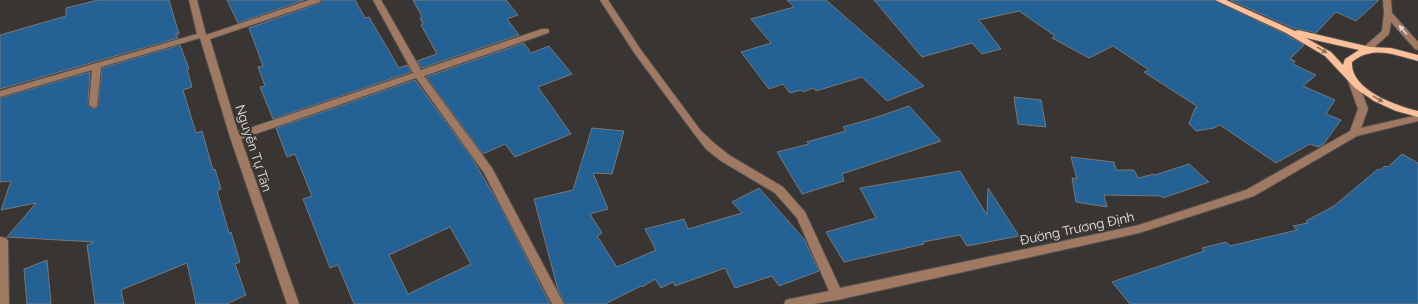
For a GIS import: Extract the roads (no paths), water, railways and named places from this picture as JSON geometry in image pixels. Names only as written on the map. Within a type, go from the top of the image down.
[{"type":"main road","points":[[1219,0],[1289,31],[1328,54],[1367,93],[1384,103],[1404,111],[1418,114]]},
{"type":"main road","points":[[1289,31],[1368,49],[1400,53],[1418,58]]},
{"type":"main road","points":[[1354,81],[1348,70],[1348,61],[1355,54],[1368,49]]},
{"type":"street","name":"Nguyễn Tự Tân","points":[[193,0],[235,137],[292,304]]},
{"type":"street","points":[[0,94],[204,37],[317,0]]},
{"type":"street","points":[[377,0],[418,74],[488,171],[558,304]]},
{"type":"street","points":[[604,0],[638,52],[698,133],[710,146],[725,158],[779,190],[793,206],[807,226],[837,295]]},
{"type":"street","points":[[1368,49],[1386,32],[1388,14],[1387,0]]},
{"type":"street","points":[[1388,14],[1418,47]]},
{"type":"street","points":[[235,137],[544,31]]},
{"type":"street","points":[[94,105],[97,67]]},
{"type":"street","points":[[1354,81],[1363,109],[1354,134]]},
{"type":"street","name":"Đường Trương Định","points":[[790,304],[1139,229],[1250,193],[1354,134],[1418,118]]},
{"type":"street","points":[[0,241],[2,241],[3,304]]}]
